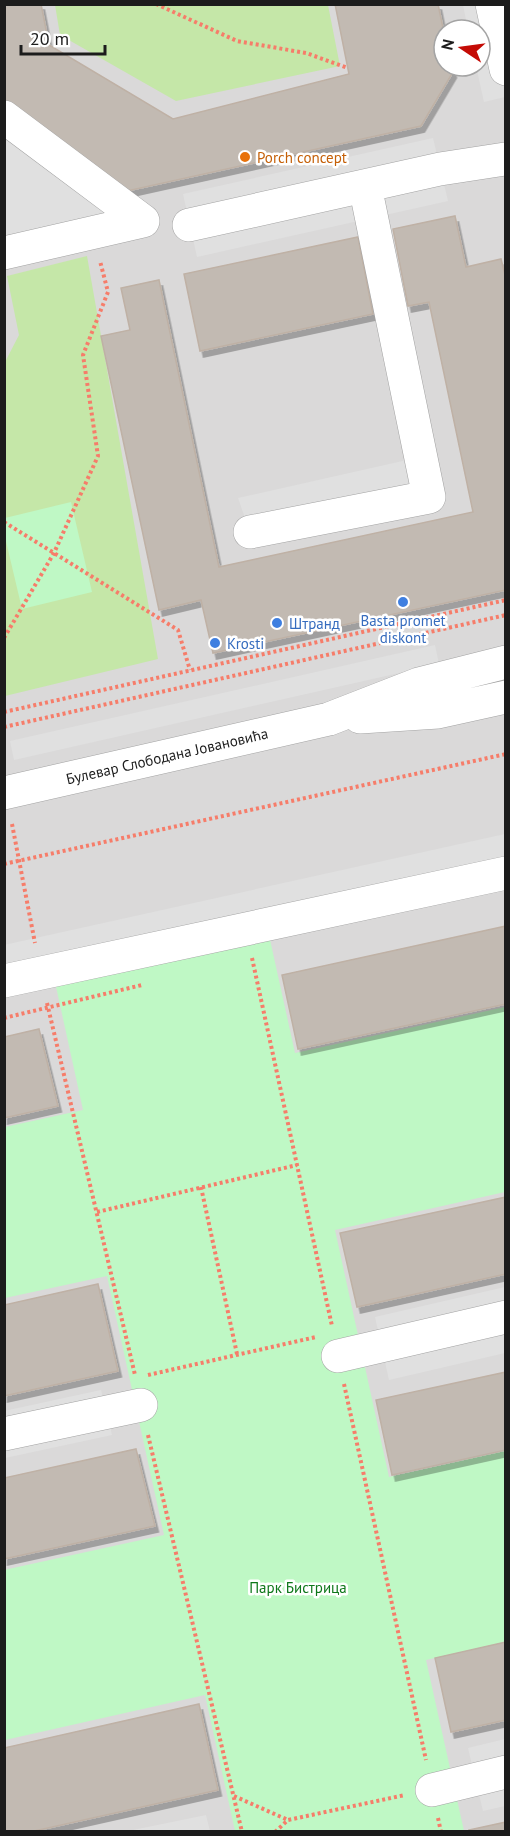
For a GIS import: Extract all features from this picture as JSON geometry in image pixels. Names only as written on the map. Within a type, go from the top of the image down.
[{"type":"street","points":[[492,4],[506,69]]},
{"type":"street","points":[[4,117],[143,221],[4,254]]},
{"type":"street","points":[[189,225],[440,168],[505,160],[506,146]]},
{"type":"street","points":[[250,532],[429,497],[365,186]]},
{"type":"street","name":"Булевар Слободана Јовановића","points":[[8,809],[328,719],[419,684],[506,662]]},
{"type":"street","name":"Булевар Слободана Јовановића","points":[[328,719],[438,712],[506,698]]},
{"type":"street","points":[[4,981],[506,873]]},
{"type":"street","points":[[330,1345],[506,1317]]},
{"type":"street","points":[[4,1434],[138,1391]]},
{"type":"street","points":[[432,1790],[506,1772]]},
{"type":"path","points":[[156,4],[237,41],[306,53],[348,68]]},
{"type":"path","points":[[4,639],[54,553],[98,456],[83,355],[108,292],[99,257]]},
{"type":"path","points":[[4,522],[178,630],[190,670]]},
{"type":"path","points":[[4,712],[506,600]]},
{"type":"path","points":[[4,727],[506,615]]},
{"type":"path","points":[[4,864],[506,754]]},
{"type":"path","points":[[8,809],[41,973]]},
{"type":"path","points":[[97,1212],[297,1165]]},
{"type":"path","points":[[201,1187],[237,1354]]},
{"type":"path","points":[[138,1391],[237,1354],[330,1345]]},
{"type":"path","points":[[276,1832],[288,1820],[432,1790]]},
{"type":"path","points":[[234,1796],[288,1820]]},
{"type":"shaded area","points":[[5,5],[505,5],[505,1831],[5,1831]]},
{"type":"shaded area","points":[[463,5],[505,5],[505,97],[484,102],[479,78],[492,78],[492,18],[466,18]]},
{"type":"shaded area","points":[[5,117],[143,221],[5,253]]},
{"type":"shaded area","points":[[433,138],[448,201],[197,257],[183,194]]},
{"type":"shaded area","points":[[407,460],[413,500],[250,532],[238,498]]},
{"type":"shaded area","points":[[435,645],[439,664],[14,760],[10,741]]},
{"type":"shaded area","points":[[505,834],[505,873],[5,981],[4,945]]},
{"type":"shaded area","points":[[505,1287],[505,1353],[389,1380],[375,1317]]},
{"type":"shaded area","points":[[101,1390],[112,1435],[5,1458],[4,1411]]},
{"type":"shaded area","points":[[505,1739],[505,1806],[483,1811],[468,1748]]},
{"type":"shaded area","points":[[206,1815],[210,1831],[128,1831]]},
{"type":"green space","points":[[55,5],[328,5],[340,66],[176,101],[60,35]]},
{"type":"green space","points":[[87,256],[158,659],[5,696],[4,364],[19,335],[7,276]]},
{"type":"green space","points":[[71,502],[92,592],[22,609],[5,537],[5,518]]},
{"type":"green space","name":"Парк Бистрица","points":[[269,935],[295,1053],[505,1007],[505,1192],[335,1230],[389,1477],[505,1451],[505,1642],[426,1660],[464,1831],[235,1831],[205,1695],[5,1740],[4,1570],[164,1535],[107,1276],[5,1298],[5,1127],[83,1110],[55,982]]},
{"type":"building","points":[[4,4],[41,4],[49,45],[173,119],[349,74],[335,4],[438,4],[441,18],[432,18],[432,78],[449,78],[421,126],[127,191],[4,112]]},
{"type":"building","points":[[455,216],[466,267],[501,259],[506,279],[506,590],[213,653],[201,600],[159,610],[101,336],[130,330],[121,288],[159,280],[219,567],[473,512],[429,302],[408,306],[393,229]]},
{"type":"building","points":[[358,237],[373,314],[200,351],[184,274]]},
{"type":"building","points":[[506,926],[506,1004],[298,1049],[282,975]]},
{"type":"building","points":[[39,1029],[58,1106],[4,1118],[4,1037]]},
{"type":"building","points":[[506,1197],[506,1274],[357,1307],[340,1233]]},
{"type":"building","points":[[98,1284],[118,1371],[4,1396],[4,1305]]},
{"type":"building","points":[[506,1372],[506,1450],[392,1475],[376,1400]]},
{"type":"building","points":[[136,1449],[155,1526],[4,1559],[4,1478]]},
{"type":"building","points":[[506,1642],[506,1720],[451,1732],[435,1658]]},
{"type":"building","points":[[199,1704],[218,1790],[30,1832],[4,1832],[4,1748]]},
{"type":"building","points":[[506,1822],[506,1832],[470,1832],[469,1830]]},
{"type":"place","name":"Porch concept","points":[[245,157]]},
{"type":"place","name":"Basta promet diskont","points":[[403,602]]},
{"type":"place","name":"Штранд","points":[[277,623]]},
{"type":"place","name":"Krosti","points":[[215,643]]}]
